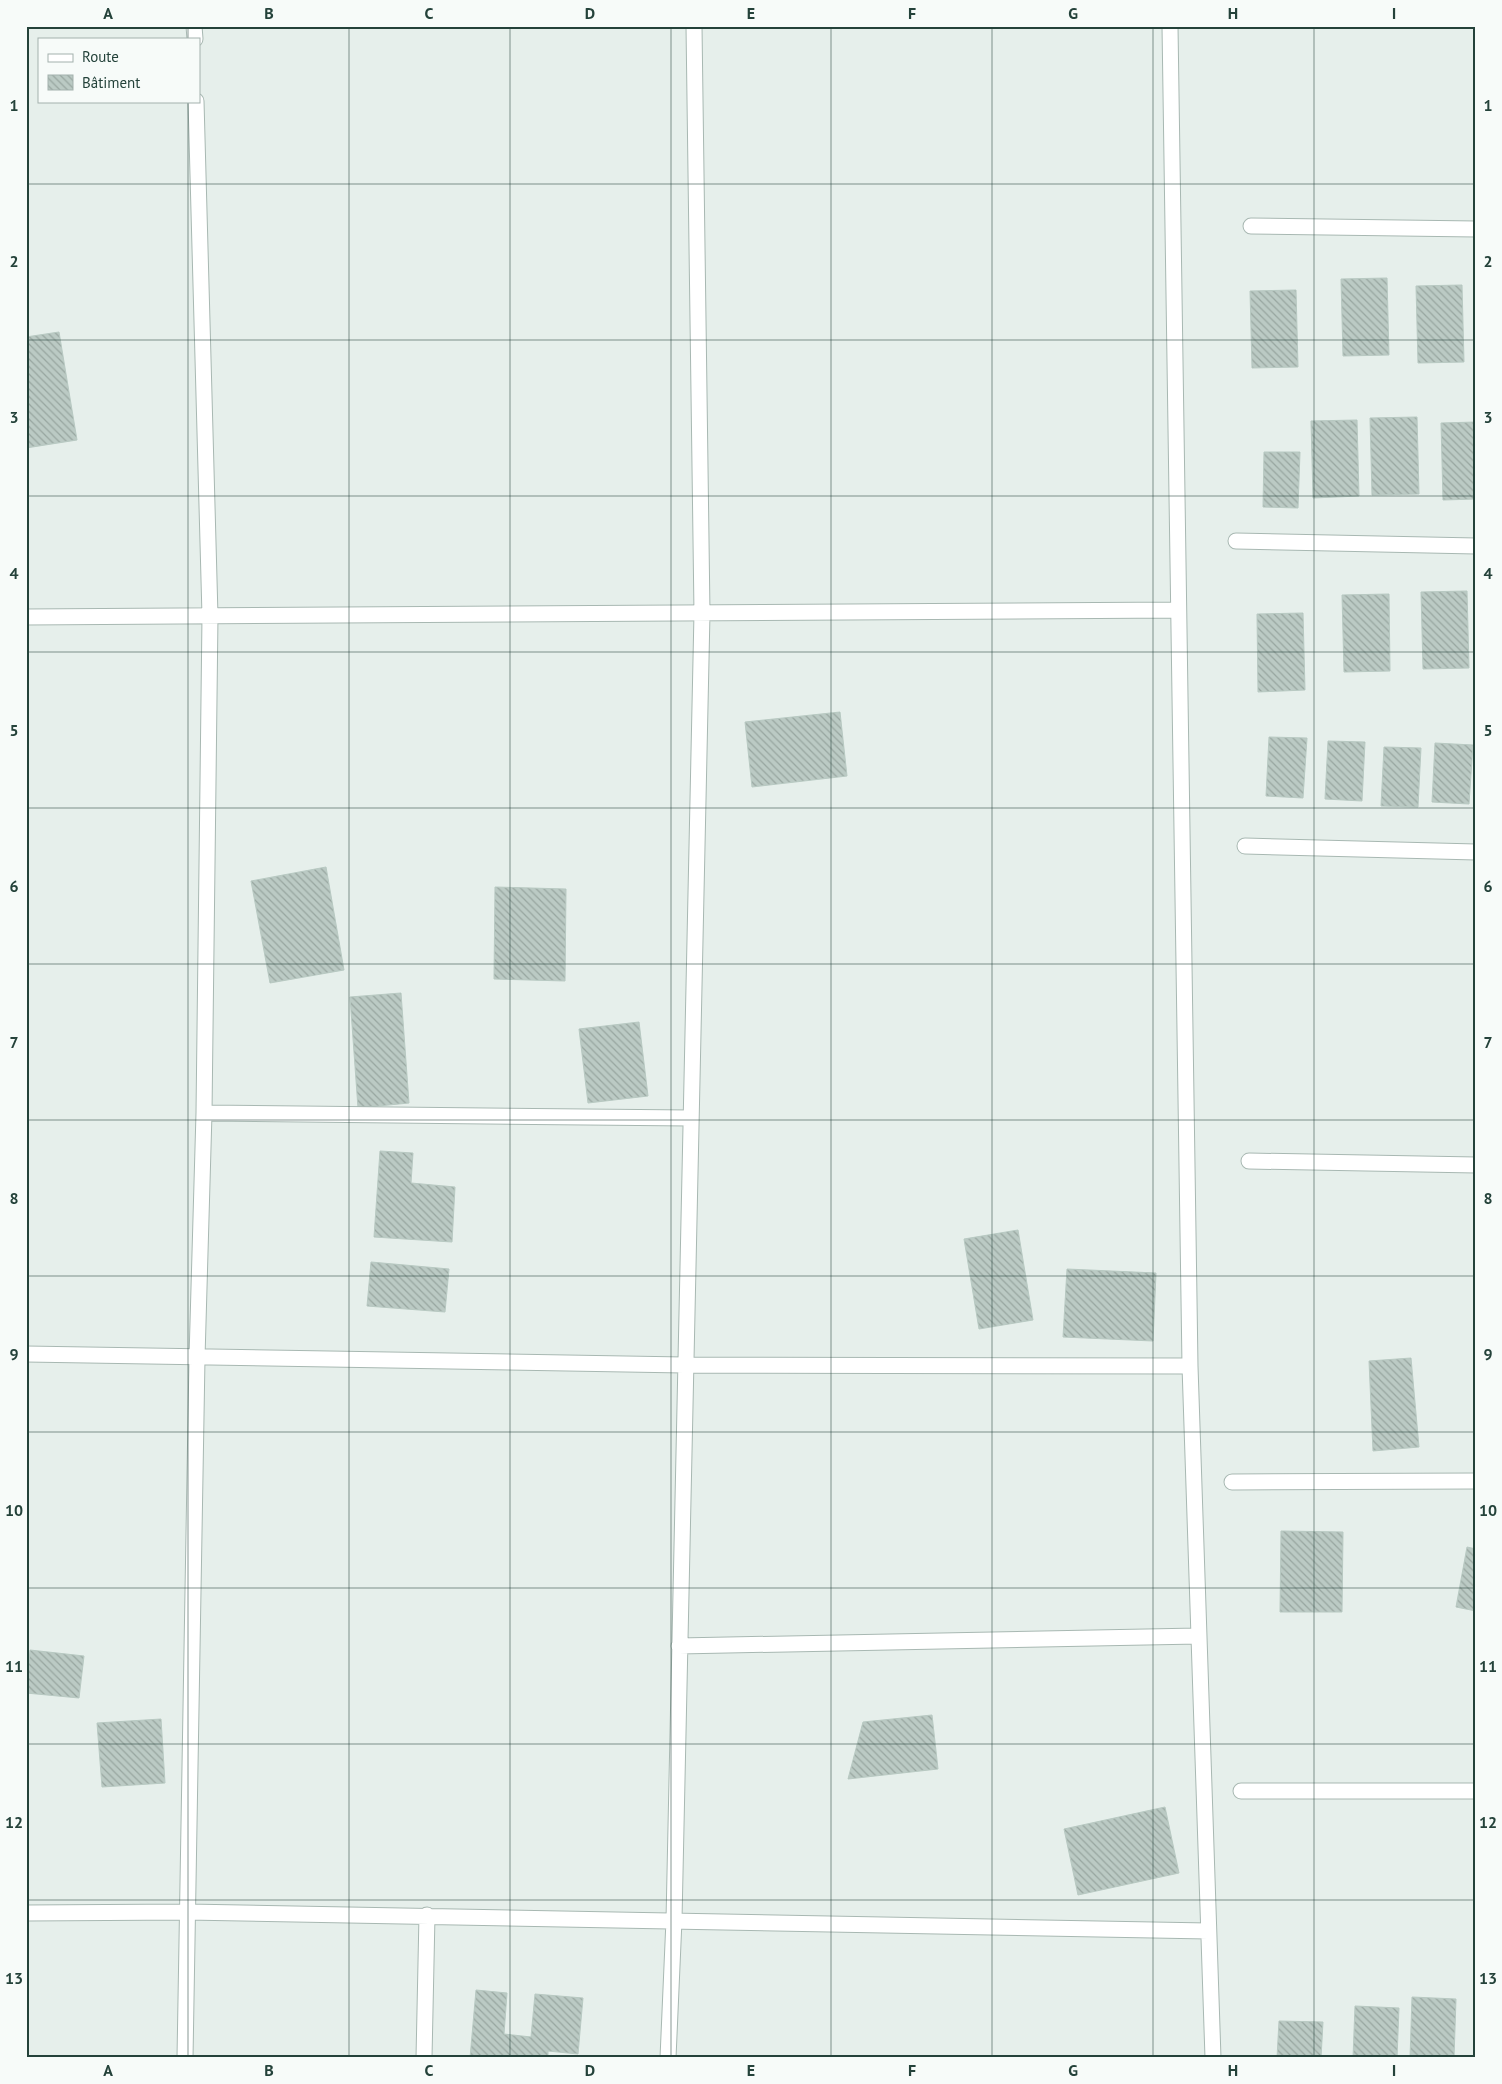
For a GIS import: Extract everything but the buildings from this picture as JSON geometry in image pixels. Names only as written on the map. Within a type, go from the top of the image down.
[{"type":"street","points":[[668,2058],[674,1920],[684,1365],[702,613],[694,26]]},
{"type":"street","points":[[1170,26],[1190,1366],[1213,2058]]},
{"type":"street","points":[[185,2058],[197,1358],[204,1113],[210,616],[196,102]]},
{"type":"street","points":[[1251,226],[1476,229]]},
{"type":"street","points":[[1236,541],[1476,546]]},
{"type":"street","points":[[26,617],[1178,610]]},
{"type":"street","points":[[1245,846],[1476,852]]},
{"type":"street","points":[[204,1113],[690,1118]]},
{"type":"street","points":[[1250,1161],[1476,1165]]},
{"type":"street","points":[[26,1354],[684,1365],[1190,1366]]},
{"type":"street","points":[[1232,1482],[1476,1482]]},
{"type":"street","points":[[679,1646],[1198,1636]]},
{"type":"street","points":[[1241,1792],[1476,1791]]},
{"type":"street","points":[[26,1913],[187,1912],[427,1915],[1208,1931]]},
{"type":"street","points":[[424,2058],[427,1915]]}]
